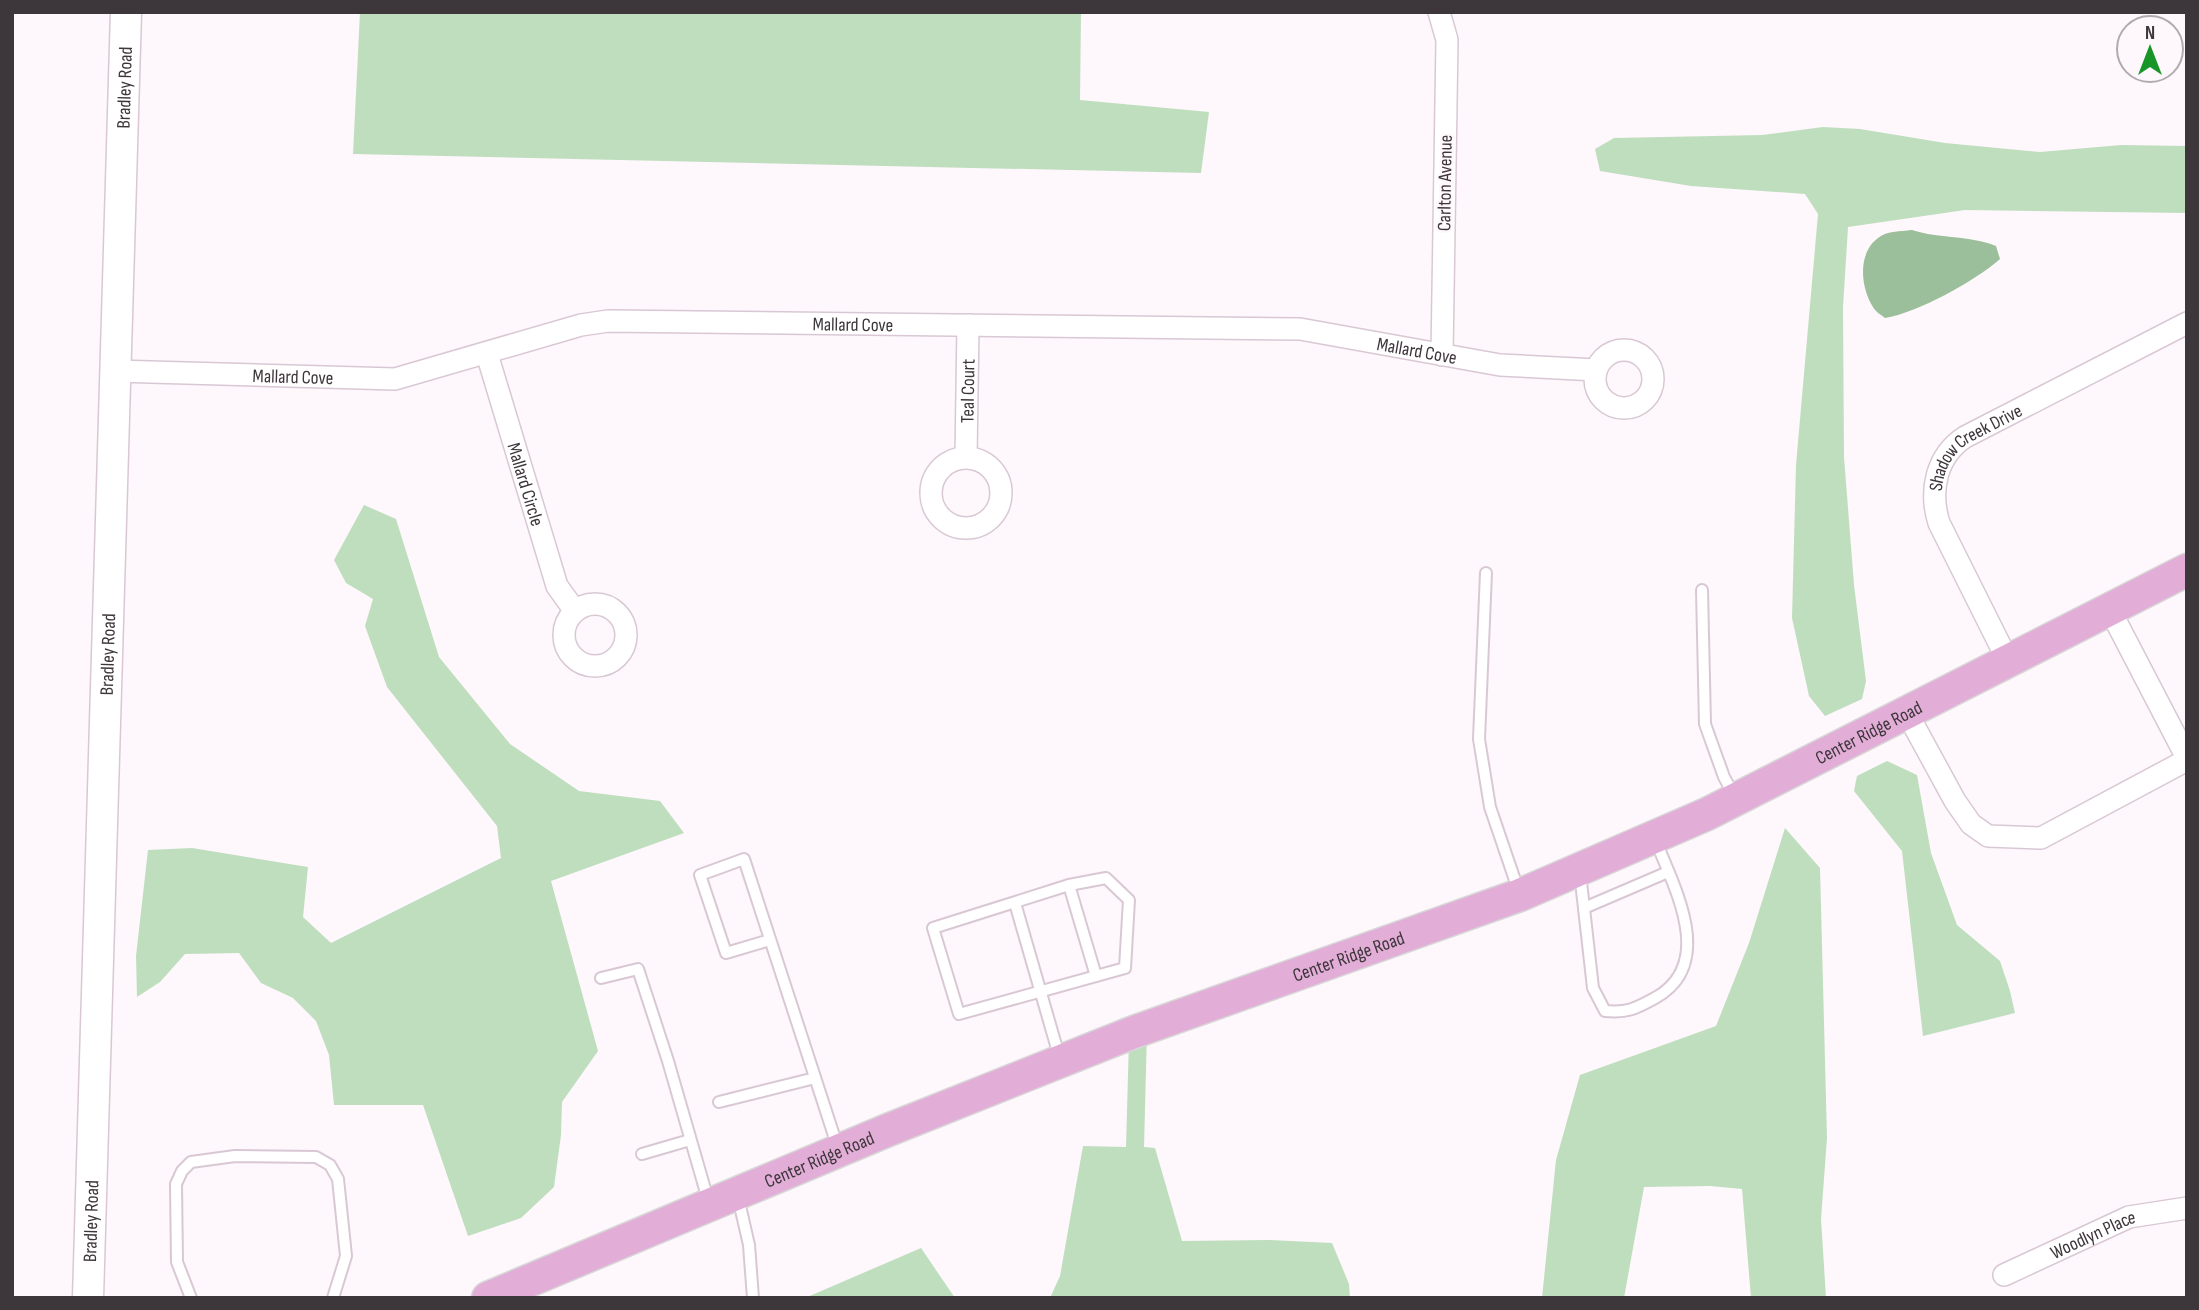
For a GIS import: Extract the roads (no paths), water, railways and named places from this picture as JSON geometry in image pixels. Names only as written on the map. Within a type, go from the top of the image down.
[{"type":"main road","name":"Center Ridge Road","points":[[488,1298],[1061,1061],[1146,1028],[1520,895],[1736,800],[2187,570]]},
{"type":"street","name":"Bradley Road","points":[[88,1298],[126,12]]},
{"type":"street","name":"Carlton Avenue","points":[[1439,12],[1447,40],[1442,355]]},
{"type":"street","name":"Mallard Cove","points":[[115,371],[380,379],[407,377],[581,325],[608,321],[1300,329],[1500,365],[1596,370]]},
{"type":"street","name":"Shadow Creek Drive","points":[[2008,661],[1934,508],[1938,470],[1943,459],[1957,442],[1965,437],[2187,323]]},
{"type":"street","name":"Teal Court","points":[[966,457],[968,325]]},
{"type":"street","name":"Mallard Circle","points":[[487,354],[557,586],[575,611]]},
{"type":"street","points":[[1907,713],[1955,801],[1971,824],[1987,836],[2041,838],[2187,759],[2110,610]]},
{"type":"street","name":"Woodlyn Place","points":[[2004,1275],[2129,1217],[2187,1208]]},
{"type":"lane","points":[[1486,573],[1479,739],[1490,807],[1520,895]]},
{"type":"lane","points":[[1702,590],[1705,724],[1724,777],[1736,800]]},
{"type":"lane","points":[[1580,869],[1593,988],[1605,1011],[1624,1013],[1673,985],[1683,971],[1688,948],[1685,920],[1654,837]]},
{"type":"lane","points":[[770,940],[726,953],[700,875],[744,859],[839,1151]]},
{"type":"lane","points":[[1584,908],[1668,872]]},
{"type":"lane","points":[[1105,878],[1129,900],[1125,968],[959,1014],[933,928],[1069,885],[1105,878]]},
{"type":"lane","points":[[1069,885],[1096,976]]},
{"type":"lane","points":[[1015,903],[1061,1061]]},
{"type":"lane","points":[[601,978],[638,969],[690,1140],[749,1245],[753,1298]]},
{"type":"lane","points":[[719,1102],[815,1078]]},
{"type":"lane","points":[[642,1154],[690,1140]]},
{"type":"lane","points":[[191,1298],[177,1262],[176,1184],[182,1171],[191,1162],[235,1156],[316,1157],[330,1165],[338,1179],[346,1256],[333,1298]]}]
